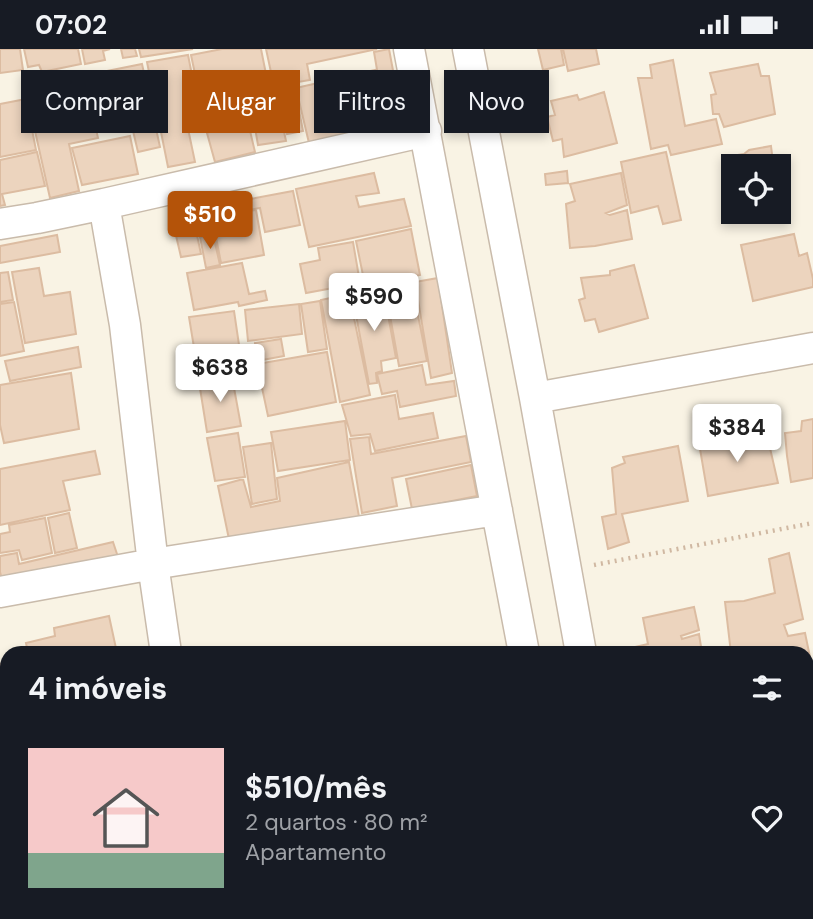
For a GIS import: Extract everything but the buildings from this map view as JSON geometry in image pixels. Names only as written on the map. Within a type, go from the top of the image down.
[{"type":"street","points":[[409,49],[413,70]]},
{"type":"street","points":[[468,49],[580,646]]},
{"type":"street","points":[[0,224],[104,204],[417,133]]},
{"type":"street","points":[[426,133],[523,646]]},
{"type":"street","points":[[104,204],[125,325],[165,646]]},
{"type":"street","points":[[535,398],[813,348]]},
{"type":"street","points":[[0,592],[153,564],[498,510]]},
{"type":"path","points":[[566,567],[600,565],[813,523]]}]
